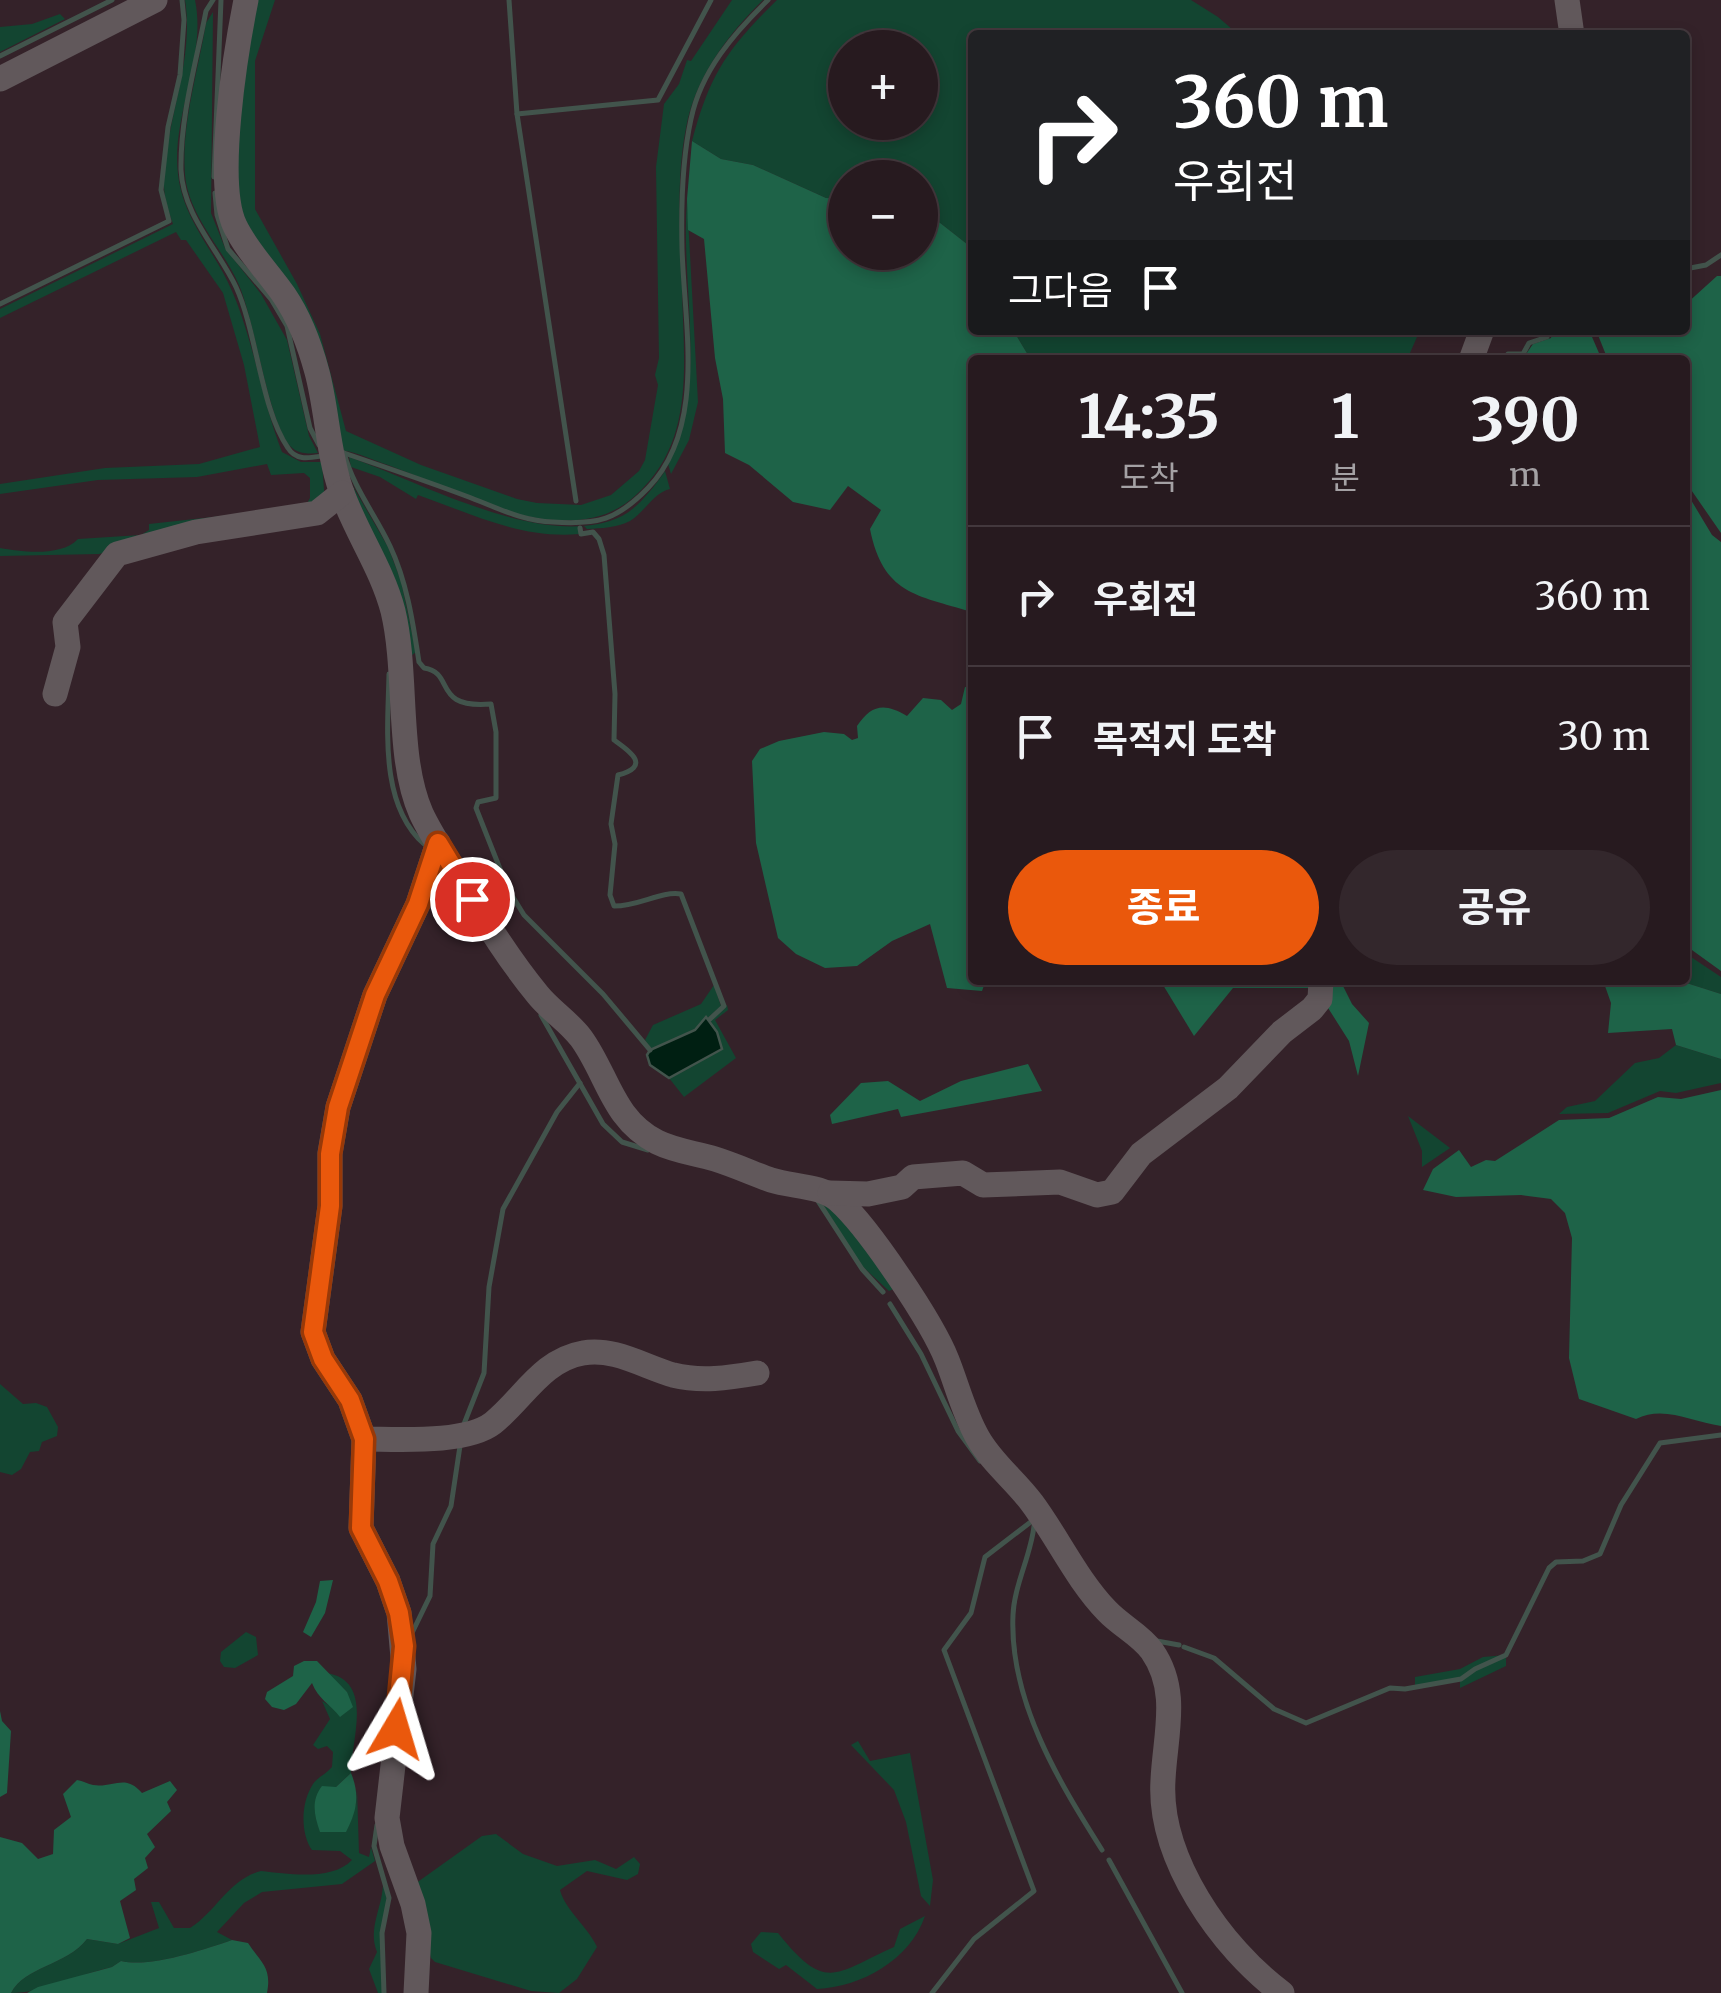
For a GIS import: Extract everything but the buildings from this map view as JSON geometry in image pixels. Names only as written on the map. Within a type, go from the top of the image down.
[{"type":"street","points":[[0,80],[155,0]]},
{"type":"street","points":[[246,0],[228,121],[230,217],[288,300],[312,352],[342,493],[392,610],[402,666],[409,767],[421,814],[514,966],[545,1004],[584,1041],[617,1108],[633,1126],[675,1150],[734,1165],[774,1181],[830,1193],[868,1194],[902,1186],[913,1176],[962,1173],[983,1186],[1060,1182],[1097,1195],[1112,1192],[1141,1154],[1228,1088],[1282,1032],[1312,1009],[1320,999],[1321,985]]},
{"type":"street","points":[[1567,0],[1571,30]]},
{"type":"street","points":[[55,694],[68,648],[65,622],[116,554],[168,538],[317,514],[342,493]]},
{"type":"street","points":[[416,1993],[418,1933],[414,1904],[392,1846],[387,1818],[404,1646],[399,1613],[388,1581],[361,1528],[364,1439],[350,1400],[323,1359],[313,1332],[338,1107],[364,1026],[418,904],[438,843]]},
{"type":"street","points":[[830,1193],[846,1207],[931,1328],[946,1355],[976,1435],[988,1453],[1028,1496],[1104,1609],[1148,1644],[1158,1662],[1167,1684],[1170,1708],[1162,1786],[1174,1848],[1204,1909],[1270,1988]]},
{"type":"street","points":[[364,1439],[430,1438],[491,1425],[538,1376],[583,1353],[609,1354],[674,1375],[697,1378],[718,1380],[757,1373]]},
{"type":"shaded area","points":[[185,0],[195,0],[197,22],[193,65],[179,130],[181,191],[240,310],[282,452],[301,462],[322,462],[325,503],[313,510],[194,529],[99,554],[0,556],[0,548],[52,551],[78,539],[141,535],[149,530],[149,524],[305,507],[310,498],[310,478],[304,473],[271,475],[267,464],[197,477],[98,480],[0,494],[0,484],[105,468],[199,464],[260,447],[244,365],[223,293],[186,240],[181,240],[176,232],[0,318],[0,309],[173,224],[164,186],[165,163],[186,47]]},
{"type":"shaded area","points":[[253,0],[275,0],[255,61],[255,209],[320,334],[346,431],[421,465],[517,499],[581,505],[611,495],[639,471],[645,460],[658,385],[656,167],[664,104],[679,84],[687,60],[691,61],[732,0],[763,0],[715,58],[690,110],[680,187],[684,367],[679,419],[660,467],[624,505],[580,520],[535,518],[491,506],[339,450],[234,198],[234,161]]},
{"type":"shaded area","points":[[777,0],[1191,0],[1233,30],[968,30],[968,245],[938,221],[938,160],[828,160],[826,198],[753,165],[721,159],[692,141],[706,97],[723,63]]},
{"type":"shaded area","points":[[213,12],[211,213],[225,248],[261,294],[287,340],[309,436],[318,453],[296,451],[282,433],[239,285],[200,219],[188,190],[184,156],[188,118],[206,23]]},
{"type":"shaded area","points":[[60,14],[65,19],[0,52],[0,27],[32,24]]},
{"type":"shaded area","points":[[687,199],[698,402],[689,440],[671,474],[668,464],[680,433],[690,368]]},
{"type":"shaded area","points":[[1016,335],[1418,335],[1409,355],[1028,355]]},
{"type":"shaded area","points":[[349,457],[485,510],[558,526],[592,525],[622,516],[640,502],[665,471],[670,489],[620,525],[579,527],[579,534],[537,533],[497,524],[418,495],[416,499],[380,477],[351,467]]},
{"type":"shaded area","points":[[351,483],[388,547],[401,581],[416,652],[407,659],[367,524]]},
{"type":"shaded area","points":[[1690,956],[1721,977],[1721,994],[1690,984]]},
{"type":"shaded area","points":[[714,985],[721,1006],[695,1029],[651,1049],[645,1040],[653,1025],[701,1004]]},
{"type":"shaded area","points":[[727,1005],[728,1010],[715,1020],[736,1058],[684,1097],[669,1078],[698,1063],[721,1041],[710,1020]]},
{"type":"shaded area","points":[[706,1017],[717,1032],[722,1049],[669,1078],[650,1065],[650,1050],[695,1030]]},
{"type":"shaded area","points":[[1676,1045],[1721,1059],[1721,1083],[1676,1093],[1660,1091],[1608,1113],[1559,1114],[1567,1107],[1595,1101],[1635,1063],[1659,1058]]},
{"type":"shaded area","points":[[1408,1116],[1450,1148],[1422,1167],[1422,1151]]},
{"type":"shaded area","points":[[817,1195],[830,1200],[898,1287],[889,1291],[861,1265]]},
{"type":"shaded area","points":[[0,1384],[23,1404],[47,1407],[58,1427],[57,1436],[42,1442],[39,1451],[30,1452],[21,1469],[12,1475],[0,1472]]},
{"type":"shaded area","points":[[246,1632],[256,1637],[258,1655],[235,1668],[224,1667],[221,1652]]},
{"type":"shaded area","points":[[1506,1655],[1506,1666],[1460,1688],[1460,1679],[1415,1686],[1415,1677],[1460,1669],[1483,1657]]},
{"type":"shaded area","points":[[326,1673],[341,1678],[351,1687],[355,1699],[351,1773],[336,1787],[356,1806],[357,1789],[359,1853],[369,1857],[371,1847],[375,1861],[342,1884],[262,1892],[244,1903],[217,1932],[232,1940],[161,1960],[121,1961],[48,1987],[11,1993],[26,1977],[68,1955],[87,1939],[118,1944],[159,1928],[151,1902],[159,1902],[174,1928],[190,1928],[250,1875],[261,1871],[322,1874],[352,1860],[340,1851],[312,1850],[304,1826],[309,1791],[332,1767],[333,1752],[327,1746],[318,1749],[313,1745],[330,1719],[322,1701],[332,1707],[347,1692]]},
{"type":"shaded area","points":[[858,1741],[870,1761],[910,1753],[933,1880],[930,1906],[921,1896],[906,1822],[894,1790],[851,1745]]},
{"type":"shaded area","points":[[496,1834],[523,1854],[557,1866],[595,1860],[616,1869],[634,1857],[640,1864],[638,1874],[627,1880],[587,1871],[560,1890],[597,1947],[577,1979],[559,1993],[531,1991],[431,1958],[412,1886],[482,1836]]},
{"type":"shaded area","points":[[383,1880],[387,1899],[380,1934],[383,1993],[378,1993],[369,1969],[377,1952],[374,1934]]},
{"type":"shaded area","points":[[925,1916],[918,1932],[896,1958],[867,1977],[834,1987],[817,1989],[786,1965],[779,1969],[753,1952],[751,1944],[761,1932],[778,1933],[808,1964],[831,1973],[894,1947],[900,1929]]},
{"type":"green space","points":[[692,141],[721,159],[753,165],[828,198],[828,270],[938,270],[938,221],[968,245],[968,335],[1016,335],[1028,355],[968,355],[968,611],[919,595],[893,579],[876,551],[870,529],[881,510],[848,486],[830,510],[793,502],[749,465],[725,453],[723,399],[715,358],[704,239],[688,230]]},
{"type":"green space","points":[[1721,276],[1721,533],[1690,488],[1690,355],[1606,355],[1598,335],[1690,335],[1690,300]]},
{"type":"green space","points":[[1591,335],[1600,355],[1525,355],[1533,344],[1551,338]]},
{"type":"green space","points":[[1690,498],[1712,535],[1721,542],[1721,971],[1690,949]]},
{"type":"green space","points":[[968,687],[968,985],[984,985],[982,991],[947,988],[930,924],[892,941],[857,966],[825,968],[796,954],[778,938],[756,843],[752,761],[760,749],[779,741],[824,732],[844,734],[852,740],[858,738],[857,726],[879,708],[907,716],[923,698],[941,700],[952,710],[961,704]]},
{"type":"green space","points":[[1690,984],[1721,994],[1721,1059],[1676,1045],[1672,1029],[1608,1033],[1611,1003],[1605,986]]},
{"type":"green space","points":[[1163,985],[1314,985],[1314,988],[1233,988],[1194,1036]]},
{"type":"green space","points":[[1325,985],[1342,985],[1352,1004],[1369,1023],[1358,1076],[1349,1041],[1323,1000]]},
{"type":"green space","points":[[1028,1064],[1042,1091],[901,1117],[898,1109],[832,1124],[830,1115],[861,1083],[888,1081],[920,1101],[961,1081]]},
{"type":"green space","points":[[1721,1090],[1721,1426],[1668,1414],[1636,1419],[1579,1399],[1569,1358],[1572,1238],[1565,1213],[1551,1199],[1521,1195],[1456,1197],[1423,1190],[1433,1169],[1459,1150],[1471,1167],[1486,1160],[1495,1161],[1559,1120],[1609,1118],[1658,1097],[1681,1099]]},
{"type":"green space","points":[[333,1580],[325,1613],[311,1637],[303,1632],[320,1581]]},
{"type":"green space","points":[[317,1661],[347,1692],[353,1707],[340,1717],[312,1683],[296,1704],[284,1710],[272,1707],[265,1699],[267,1692],[293,1676],[294,1666]]},
{"type":"green space","points":[[0,1711],[2,1721],[11,1731],[7,1793],[0,1797]]},
{"type":"green space","points":[[351,1773],[356,1803],[346,1832],[320,1832],[315,1808],[319,1791],[322,1786],[336,1787]]},
{"type":"green space","points":[[77,1780],[93,1785],[125,1782],[142,1793],[170,1781],[177,1790],[167,1802],[171,1811],[147,1834],[155,1847],[145,1858],[148,1868],[134,1879],[136,1890],[120,1901],[130,1938],[118,1944],[87,1939],[68,1955],[26,1977],[11,1993],[0,1993],[0,1837],[22,1843],[38,1859],[53,1854],[54,1830],[71,1817],[63,1794]]},
{"type":"green space","points":[[232,1940],[248,1943],[261,1961],[267,1971],[267,1993],[27,1993],[121,1961],[161,1960]]},
{"type":"waterway","points":[[0,56],[112,0]]},
{"type":"waterway","points":[[0,304],[169,221],[161,190],[168,127],[180,75],[182,0]]},
{"type":"waterway","points":[[213,0],[206,11],[186,110],[181,150],[183,186],[195,217],[236,287],[279,432],[295,455],[322,456]]},
{"type":"waterway","points":[[214,177],[221,0]]},
{"type":"waterway","points":[[509,0],[517,114],[576,501]]},
{"type":"waterway","points":[[517,114],[658,100],[711,0]]},
{"type":"waterway","points":[[344,453],[541,521],[606,518],[648,488],[666,463],[685,406],[688,342],[682,200],[691,119],[702,85],[720,54],[768,0]]},
{"type":"waterway","points":[[215,193],[217,215],[228,249],[271,299],[287,326],[310,428],[319,445]]},
{"type":"waterway","points":[[1690,268],[1706,265],[1721,255]]},
{"type":"waterway","points":[[1507,355],[1523,354],[1529,343],[1547,335]]},
{"type":"waterway","points":[[344,453],[396,560],[409,603],[419,662],[440,676],[452,696],[460,701],[491,704],[496,732],[496,798],[478,802],[476,808],[508,889],[524,915],[603,994],[650,1050]]},
{"type":"waterway","points":[[580,528],[581,534],[593,532],[604,555],[615,694],[614,740],[631,753],[636,763],[618,775],[611,824],[615,844],[610,895],[614,906],[681,894],[724,1006],[710,1019]]},
{"type":"waterway","points":[[389,674],[388,741],[393,787],[399,808],[424,844]]},
{"type":"waterway","points":[[541,1015],[603,1124],[622,1142],[648,1150]]},
{"type":"waterway","points":[[464,1424],[484,1373],[489,1287],[503,1209],[557,1112],[580,1083]]},
{"type":"waterway","points":[[818,1201],[862,1269],[883,1292]]},
{"type":"waterway","points":[[890,1304],[921,1354],[958,1431],[980,1461]]},
{"type":"waterway","points":[[1184,1647],[1214,1658],[1274,1709],[1306,1723],[1390,1688],[1461,1679],[1506,1655],[1549,1568],[1556,1562],[1583,1561],[1600,1554],[1621,1505],[1660,1443],[1721,1435]]},
{"type":"waterway","points":[[411,1635],[430,1596],[433,1544],[451,1506],[460,1446]]},
{"type":"waterway","points":[[932,1993],[974,1939],[1034,1891],[944,1650],[971,1613],[985,1557],[1032,1521]]},
{"type":"waterway","points":[[1034,1526],[1014,1604],[1019,1678],[1040,1739],[1102,1850]]},
{"type":"waterway","points":[[1157,1641],[1179,1645]]},
{"type":"waterway","points":[[377,1825],[374,1846],[389,1898],[382,1933],[384,1993]]},
{"type":"waterway","points":[[1109,1860],[1182,1993]]},
{"type":"route","points":[[396,1729],[404,1646],[399,1613],[388,1581],[361,1528],[364,1439],[350,1400],[323,1359],[313,1332],[338,1107],[375,995],[418,904],[438,843],[472,899]]}]
